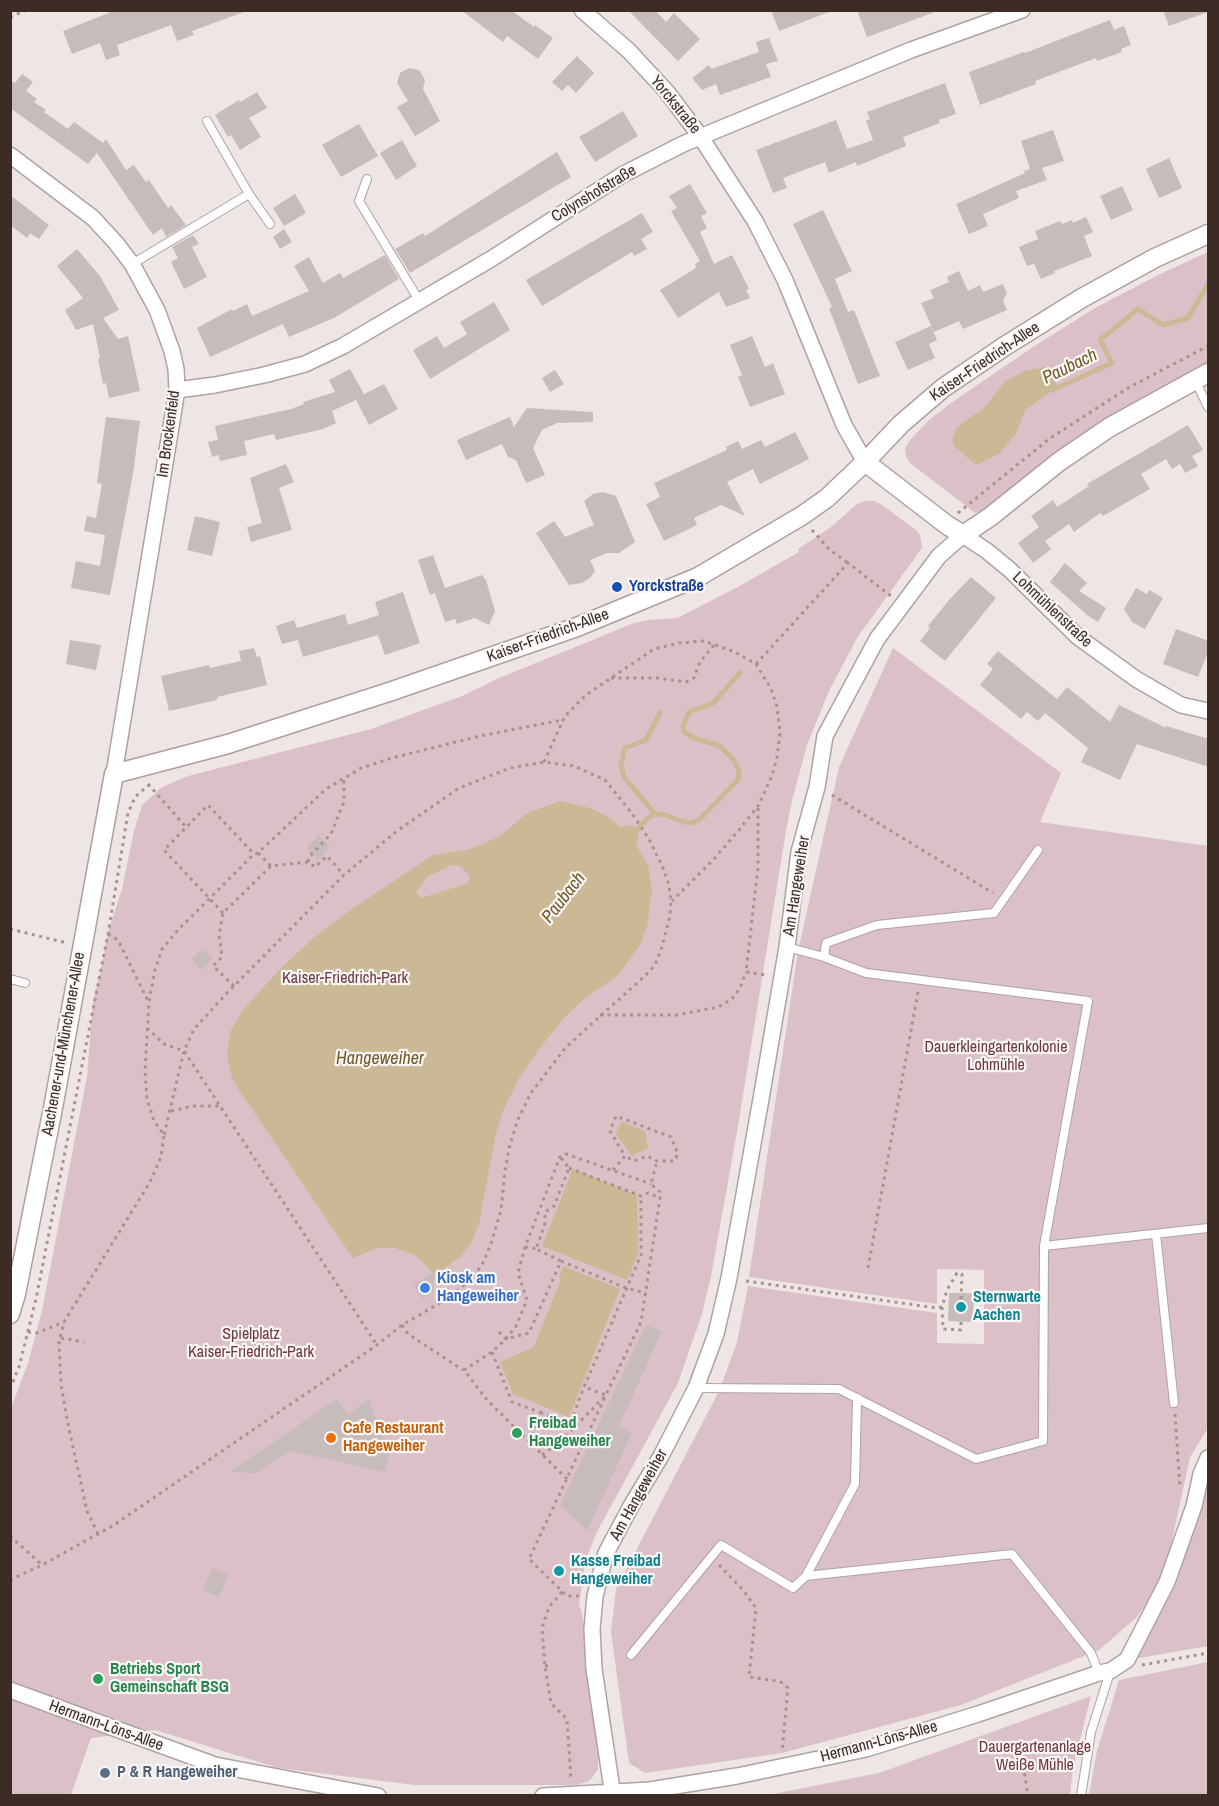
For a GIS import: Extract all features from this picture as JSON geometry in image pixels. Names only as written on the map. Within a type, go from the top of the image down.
[{"type":"street","name":"Yorckstraße","points":[[582,10],[629,51],[667,92],[700,136],[760,231],[789,290],[844,425],[865,462],[946,525],[963,535]]},
{"type":"street","name":"Colynshofstraße","points":[[177,390],[215,385],[305,364],[343,346],[420,302],[622,175],[700,136],[911,50],[1022,10]]},
{"type":"street","name":"Im Brockenfeld","points":[[10,155],[93,218],[116,243],[132,264],[157,310],[176,369],[177,390],[114,774]]},
{"type":"street","name":"Kaiser-Friedrich-Allee","points":[[114,774],[228,744],[577,627],[698,577],[803,515],[827,498],[901,424],[943,388],[1005,345],[1082,298],[1155,258],[1209,234]]},
{"type":"street","points":[[963,535],[990,517],[1060,461],[1110,427],[1201,376]]},
{"type":"street","name":"Lohmühlenstraße","points":[[963,535],[1010,570],[1078,637],[1136,680],[1182,705],[1209,711]]},
{"type":"street","name":"Am Hangeweiher","points":[[613,1794],[594,1669],[592,1629],[595,1596],[606,1553],[661,1456],[696,1388],[716,1334],[729,1278],[788,947],[799,852],[817,787],[825,736],[877,639],[939,556],[963,535]]},
{"type":"street","name":"Aachener-und-Münchener-Allee","points":[[10,1314],[53,1108],[114,774]]},
{"type":"street","points":[[1105,1672],[1127,1660],[1167,1582],[1190,1518],[1201,1474],[1209,1458]]},
{"type":"street","name":"Hermann-Löns-Allee","points":[[543,1796],[613,1794],[650,1790],[781,1767],[866,1749],[1105,1672]]},
{"type":"street","name":"Hermann-Löns-Allee","points":[[10,1690],[215,1765],[378,1796]]},
{"type":"lane","points":[[207,121],[249,194],[270,224]]},
{"type":"lane","points":[[367,179],[359,201],[420,302]]},
{"type":"lane","points":[[132,264],[249,194]]},
{"type":"lane","points":[[1201,376],[1209,407]]},
{"type":"lane","points":[[824,957],[826,943],[877,925],[994,913],[1038,850]]},
{"type":"lane","points":[[696,1388],[839,1389],[976,1459],[1043,1442],[1044,1246],[1088,1001],[866,973],[824,957],[788,947]]},
{"type":"lane","points":[[10,979],[26,983]]},
{"type":"lane","points":[[1044,1246],[1209,1228]]},
{"type":"lane","points":[[1156,1234],[1174,1403]]},
{"type":"lane","points":[[631,1655],[721,1545],[794,1588],[806,1576],[855,1484],[857,1398]]},
{"type":"lane","points":[[806,1576],[1011,1554],[1105,1672],[1091,1732],[1081,1796]]},
{"type":"path","points":[[10,17],[27,10]]},
{"type":"path","points":[[946,525],[963,508],[1049,439],[1128,388],[1209,346]]},
{"type":"path","points":[[803,515],[816,536],[892,596]]},
{"type":"path","points":[[756,664],[848,563]]},
{"type":"path","points":[[544,762],[562,720],[586,695],[654,649],[679,643],[704,641],[756,664],[771,689],[777,706],[780,733],[772,776],[758,806],[714,860],[671,901]]},
{"type":"path","points":[[609,678],[657,678],[686,682],[694,678],[700,662],[715,644]]},
{"type":"path","points":[[164,1135],[154,1121],[147,1099],[145,1071],[147,1028],[149,1002],[162,949],[178,930],[256,853],[326,789],[361,768],[480,736],[562,720]]},
{"type":"path","points":[[10,1580],[42,1565],[98,1534],[114,1525],[377,1345],[402,1325],[445,1300],[468,1282],[482,1265],[501,1210],[505,1172],[519,1117],[531,1094],[566,1047],[655,965],[666,934],[671,901],[669,885],[663,868],[649,838],[605,780],[574,766],[544,762],[510,768],[459,788],[397,831],[344,875],[194,1029],[184,1052],[161,1156],[150,1182],[64,1322],[59,1358],[61,1385],[87,1511],[98,1534]]},
{"type":"path","points":[[140,767],[148,780],[148,785],[186,827]]},
{"type":"path","points":[[308,862],[309,857],[331,834],[344,802],[344,778]]},
{"type":"path","points":[[60,1182],[108,934],[128,813],[135,797],[148,785]]},
{"type":"path","points":[[817,787],[1003,900]]},
{"type":"path","points":[[224,913],[164,850],[186,827],[208,806],[271,866]]},
{"type":"path","points":[[600,1015],[677,1015],[718,1007],[732,999],[740,988],[746,972],[758,867],[758,806]]},
{"type":"path","points":[[234,986],[213,966],[222,957],[219,935],[224,913],[271,866],[308,862],[315,867],[327,856],[344,875]]},
{"type":"path","points":[[10,929],[82,947]]},
{"type":"path","points":[[108,934],[118,940],[149,1002]]},
{"type":"path","points":[[746,972],[782,978]]},
{"type":"path","points":[[868,1268],[920,980]]},
{"type":"path","points":[[147,1028],[164,1044],[184,1052],[377,1345]]},
{"type":"path","points":[[171,1111],[193,1106],[219,1106]]},
{"type":"path","points":[[616,1116],[671,1137],[678,1154],[674,1161],[657,1161],[647,1156],[634,1161],[626,1156],[610,1131],[616,1116]]},
{"type":"path","points":[[464,1370],[492,1352],[516,1326],[527,1300],[518,1273],[525,1246],[560,1157],[566,1154],[613,1170],[651,1184],[660,1192],[641,1322],[529,1559],[567,1596],[595,1596]]},
{"type":"path","points":[[613,1170],[626,1156]]},
{"type":"path","points":[[560,1157],[569,1168],[641,1196],[648,1193],[660,1198]]},
{"type":"path","points":[[651,1184],[657,1161]]},
{"type":"path","points":[[536,1249],[545,1224],[544,1212],[554,1206],[569,1168]]},
{"type":"path","points":[[492,1352],[512,1402],[561,1420],[572,1419],[641,1255],[641,1196]]},
{"type":"path","points":[[548,1215],[549,1208]]},
{"type":"path","points":[[525,1246],[626,1288],[646,1293]]},
{"type":"path","points":[[506,1339],[529,1333],[561,1262]]},
{"type":"path","points":[[961,1299],[962,1274],[957,1273],[947,1290],[942,1307],[943,1329],[961,1330],[961,1322]]},
{"type":"path","points":[[729,1278],[942,1307]]},
{"type":"path","points":[[28,1332],[37,1333],[64,1322]]},
{"type":"path","points":[[402,1325],[408,1334],[464,1370],[487,1400],[567,1479]]},
{"type":"path","points":[[500,1332],[506,1339]]},
{"type":"path","points":[[61,1338],[84,1342]]},
{"type":"path","points":[[585,1387],[606,1395]]},
{"type":"path","points":[[542,1455],[560,1442],[606,1395]]},
{"type":"path","points":[[1174,1403],[1181,1497],[1190,1518]]},
{"type":"path","points":[[529,1443],[542,1413]]},
{"type":"path","points":[[10,1536],[42,1565]]},
{"type":"path","points":[[711,1557],[743,1590],[756,1608],[749,1677],[777,1681],[788,1688],[781,1767]]},
{"type":"path","points":[[562,1592],[549,1607],[542,1628],[551,1703],[567,1719],[572,1794]]},
{"type":"path","points":[[1105,1672],[1209,1653]]},
{"type":"path","points":[[545,1665],[551,1665]]},
{"type":"path","points":[[549,1689],[555,1689]]},
{"type":"path","points":[[1021,1751],[1028,1796]]},
{"type":"green space","points":[[1208,252],[1208,363],[1105,420],[1043,463],[982,511],[975,513],[910,463],[905,448],[910,440],[929,420],[951,403],[1095,308]]},
{"type":"green space","name":"Kaiser-Friedrich-Park","points":[[874,501],[882,505],[916,530],[920,535],[922,548],[857,638],[829,691],[807,745],[786,831],[737,1132],[702,1314],[678,1383],[597,1532],[585,1561],[579,1605],[582,1612],[598,1770],[589,1781],[577,1785],[415,1785],[278,1768],[155,1730],[91,1738],[71,1795],[11,1796],[11,1408],[28,1363],[42,1311],[87,1076],[93,1001],[108,932],[122,889],[142,805],[162,787],[188,776],[371,729],[462,696],[499,678],[634,623],[677,618],[799,552],[798,549],[831,527],[857,504]]},
{"type":"green space","name":"Dauerkleingartenkolonie Lohmühle","points":[[893,648],[1061,773],[1040,822],[1208,846],[1208,1428],[1190,1457],[1164,1577],[1137,1617],[1099,1650],[961,1705],[782,1753],[645,1773],[629,1763],[611,1632],[616,1589],[720,1389],[737,1342],[748,1286],[937,1313],[937,1343],[984,1344],[984,1270],[937,1269],[937,1304],[749,1277],[798,951],[839,767]]},
{"type":"green space","points":[[1208,1472],[1208,1646],[1134,1659],[1176,1584]]},
{"type":"green space","points":[[1208,1662],[1208,1795],[1089,1795],[1097,1751],[1119,1680]]},
{"type":"green space","name":"Dauergartenanlage Weiße Mühle","points":[[1091,1696],[1073,1767],[1070,1795],[768,1795],[879,1773]]},
{"type":"water","points":[[1045,367],[1058,387],[1025,410],[1017,432],[1000,453],[976,465],[955,447],[952,440],[957,427],[984,408],[1005,382],[1024,371]]},
{"type":"water","name":"Hangeweiher","points":[[560,801],[590,808],[606,816],[620,827],[632,825],[639,836],[636,845],[648,865],[652,891],[647,927],[640,945],[618,975],[583,1000],[565,1017],[519,1078],[502,1113],[495,1138],[479,1224],[471,1243],[461,1256],[434,1274],[413,1254],[395,1248],[377,1248],[353,1258],[237,1087],[227,1057],[230,1032],[243,1010],[282,967],[316,936],[352,909],[433,855],[468,850],[499,837],[527,813]],"holes":[[[452,865],[460,866],[469,875],[469,883],[421,898],[416,893],[427,877]]]},
{"type":"water","points":[[621,1122],[645,1131],[648,1148],[632,1156],[616,1134]]},
{"type":"water","points":[[573,1169],[637,1195],[638,1254],[627,1280],[542,1246]]},
{"type":"water","points":[[563,1266],[620,1289],[569,1417],[513,1394],[500,1362],[534,1347],[561,1279],[559,1277]]},
{"type":"building","points":[[116,10],[244,10],[244,12],[192,31],[194,35],[177,41],[171,25],[117,45],[120,55],[106,60],[100,43],[72,54],[63,31]]},
{"type":"building","points":[[461,10],[511,10],[553,38],[538,59],[507,36],[503,42]]},
{"type":"building","points":[[628,10],[655,10],[666,22],[674,13],[700,39],[678,61]]},
{"type":"building","points":[[771,10],[829,10],[829,12],[779,31]]},
{"type":"building","points":[[857,10],[935,10],[935,12],[867,37]]},
{"type":"building","points":[[1163,10],[1208,10],[1208,12],[1169,26]]},
{"type":"building","points":[[1110,20],[1114,30],[1124,26],[1131,45],[1121,49],[1122,52],[1097,61],[1096,58],[980,105],[969,72]]},
{"type":"building","points":[[769,38],[778,61],[766,64],[771,77],[720,95],[716,84],[702,90],[692,78],[709,65],[711,69],[759,52],[756,42]]},
{"type":"building","points":[[577,56],[594,73],[576,93],[568,85],[562,91],[552,82]]},
{"type":"building","points":[[409,68],[419,70],[425,80],[423,89],[440,121],[415,136],[397,107],[408,101],[397,83],[400,73]]},
{"type":"building","points":[[22,74],[33,82],[26,91],[37,99],[34,102],[46,110],[44,112],[68,129],[74,122],[103,143],[106,139],[126,170],[134,165],[146,182],[149,180],[168,208],[171,205],[186,225],[166,237],[162,228],[153,235],[97,153],[88,164],[13,110],[10,113],[10,80],[15,83]]},
{"type":"building","points":[[945,83],[956,114],[939,120],[940,123],[903,137],[906,146],[857,166],[856,162],[829,173],[825,162],[783,178],[787,188],[773,193],[756,150],[836,120],[847,149],[873,140],[866,121],[870,119],[867,112]]},
{"type":"building","points":[[257,92],[267,108],[249,118],[261,137],[240,150],[231,135],[228,137],[215,115]]},
{"type":"building","points":[[623,111],[638,136],[595,162],[579,137]]},
{"type":"building","points":[[359,124],[378,156],[341,177],[322,145]]},
{"type":"building","points":[[1053,130],[1064,161],[1042,168],[1047,180],[1016,191],[1019,198],[983,214],[988,226],[969,234],[956,204],[1025,173],[1024,171],[1030,169],[1021,141]]},
{"type":"building","points":[[402,140],[417,166],[396,180],[380,153]]},
{"type":"building","points":[[557,152],[571,177],[410,273],[395,249],[423,233],[425,236]]},
{"type":"building","points":[[1169,158],[1182,188],[1159,198],[1146,169]]},
{"type":"building","points":[[690,184],[707,213],[701,216],[707,228],[700,232],[714,264],[732,255],[749,289],[746,290],[750,298],[726,307],[719,292],[678,318],[660,290],[696,268],[695,264],[700,261],[671,211],[677,208],[669,196]]},
{"type":"building","points":[[1122,186],[1133,210],[1111,220],[1100,196]]},
{"type":"building","points":[[295,194],[306,213],[284,226],[273,208]]},
{"type":"building","points":[[10,195],[49,225],[39,239],[30,233],[27,238],[10,225]]},
{"type":"building","points":[[823,210],[852,271],[835,279],[848,312],[854,310],[880,376],[858,384],[829,308],[832,307],[793,224]]},
{"type":"building","points":[[642,213],[653,232],[641,239],[647,249],[634,256],[632,252],[542,306],[526,280]]},
{"type":"building","points":[[1086,217],[1093,232],[1084,236],[1092,256],[1054,271],[1055,273],[1041,279],[1034,264],[1027,266],[1019,247],[1038,239],[1035,231],[1060,221],[1062,224],[1072,220],[1073,223]]},
{"type":"building","points":[[284,229],[292,242],[280,249],[273,237]]},
{"type":"building","points":[[193,235],[199,244],[192,247],[207,277],[184,289],[171,262],[178,258],[172,247]]},
{"type":"building","points":[[77,249],[100,276],[119,310],[103,318],[118,339],[128,336],[140,391],[109,398],[106,383],[103,384],[93,324],[76,330],[65,310],[83,298],[57,266]]},
{"type":"building","points":[[385,255],[399,279],[334,318],[289,337],[283,324],[210,357],[197,328],[232,309],[233,311],[247,304],[252,316],[309,291],[294,266],[309,257],[323,283],[340,273],[343,278]]},
{"type":"building","points":[[959,271],[968,291],[980,285],[983,292],[1003,284],[1007,293],[1003,301],[1007,310],[963,329],[959,321],[934,332],[921,303],[934,298],[930,290],[949,282],[947,277]]},
{"type":"building","points":[[494,302],[510,330],[430,379],[413,350],[437,336],[444,348],[467,334],[460,322]]},
{"type":"building","points":[[931,326],[937,340],[929,344],[935,358],[908,370],[895,342]]},
{"type":"building","points":[[752,336],[765,367],[773,363],[785,394],[750,407],[738,377],[742,375],[730,345]]},
{"type":"building","points":[[350,369],[364,394],[384,384],[398,409],[369,425],[356,400],[332,411],[336,423],[323,429],[276,440],[274,434],[244,441],[247,455],[220,461],[219,455],[212,457],[208,442],[218,440],[215,426],[291,409],[304,404],[303,402],[335,392],[329,380]]},
{"type":"building","points":[[555,370],[564,384],[550,392],[542,378]]},
{"type":"building","points":[[527,408],[593,412],[593,422],[557,423],[542,430],[533,448],[545,475],[526,483],[516,460],[508,457],[502,444],[466,460],[457,440],[510,417],[514,427]]},
{"type":"building","points":[[106,417],[140,421],[133,474],[110,595],[71,588],[76,561],[100,566],[105,535],[84,531],[87,516],[96,518],[102,484],[97,483]]},
{"type":"building","points":[[1188,425],[1203,450],[1192,456],[1198,466],[1185,473],[1180,464],[1172,469],[1166,459],[1141,474],[1150,489],[1103,516],[1100,513],[1074,532],[1069,524],[1045,541],[1051,549],[1033,563],[1018,543],[1039,527],[1031,516],[1053,500],[1057,507],[1089,486],[1087,484]]},
{"type":"building","points":[[795,432],[809,459],[760,484],[753,469],[727,482],[745,516],[721,505],[694,518],[697,525],[664,541],[646,504],[660,497],[654,483],[727,450],[726,447],[738,441],[742,449],[761,440],[765,447]]},
{"type":"building","points":[[286,464],[294,482],[279,488],[292,530],[251,542],[247,527],[262,523],[250,478]]},
{"type":"building","points":[[603,492],[616,496],[635,542],[619,553],[607,553],[590,560],[595,571],[590,578],[582,583],[569,585],[536,533],[554,521],[565,537],[594,525],[584,501],[593,494]]},
{"type":"building","points":[[195,516],[220,522],[212,556],[187,550]]},
{"type":"building","points":[[433,555],[445,588],[482,575],[486,580],[495,611],[489,625],[475,618],[457,624],[455,619],[445,622],[435,593],[430,595],[418,560]]},
{"type":"building","points":[[1065,563],[1087,583],[1079,591],[1106,608],[1098,622],[1050,582]]},
{"type":"building","points":[[971,577],[996,598],[945,661],[920,641],[930,628],[928,626]]},
{"type":"building","points":[[1136,588],[1147,594],[1149,590],[1163,598],[1145,629],[1132,622],[1124,609]]},
{"type":"building","points":[[403,592],[420,643],[385,655],[378,635],[303,657],[298,640],[282,644],[276,626],[294,620],[297,628],[345,614],[348,625],[379,615],[375,602]]},
{"type":"building","points":[[1176,629],[1209,641],[1209,649],[1198,677],[1163,664]]},
{"type":"building","points":[[70,640],[101,645],[96,670],[66,664]]},
{"type":"building","points":[[254,648],[257,657],[260,656],[267,685],[169,711],[161,676],[209,665],[210,668],[241,661],[239,651]]},
{"type":"building","points":[[998,651],[1057,699],[1067,687],[1110,722],[1119,705],[1166,728],[1166,726],[1209,739],[1209,767],[1137,744],[1120,780],[1081,762],[1088,748],[1045,713],[1038,721],[1027,712],[1021,719],[980,685],[993,669],[987,664]]},
{"type":"building","points":[[319,835],[330,847],[318,860],[306,848]]},
{"type":"building","points":[[203,949],[213,959],[201,970],[191,959]]},
{"type":"building","name":"Kiosk am Hangeweiher","points":[[436,1270],[433,1292],[423,1299],[414,1285]]},
{"type":"building","name":"Sternwarte Aachen","points":[[949,1293],[974,1293],[973,1322],[948,1321]]},
{"type":"building","name":"Freibad Hangeweiher","points":[[646,1325],[662,1331],[619,1426],[632,1433],[587,1531],[560,1505]]},
{"type":"building","name":"Cafe Restaurant Hangeweiher","points":[[337,1399],[348,1414],[369,1399],[389,1455],[386,1472],[290,1451],[257,1473],[229,1472]]},
{"type":"building","points":[[213,1568],[229,1575],[219,1597],[203,1590]]},
{"type":"waterway","name":"Paubach","points":[[1053,390],[1112,363],[1100,340],[1138,309],[1163,325],[1188,318],[1208,284]]},
{"type":"waterway","name":"Paubach","points":[[632,835],[649,817],[655,814],[663,814],[692,823],[700,819],[738,780],[739,771],[733,759],[720,746],[694,738],[684,732],[683,726],[689,712],[713,703],[740,673]]},
{"type":"waterway","points":[[655,814],[624,777],[621,765],[625,748],[646,740],[660,713]]},
{"type":"place","name":"Yorckstraße","points":[[617,587]]},
{"type":"place","name":"Kiosk am Hangeweiher","points":[[425,1288]]},
{"type":"place","name":"Sternwarte Aachen","points":[[961,1307]]},
{"type":"place","name":"Freibad Hangeweiher","points":[[517,1433]]},
{"type":"place","name":"Cafe Restaurant Hangeweiher","points":[[331,1438]]},
{"type":"place","name":"Kasse Freibad Hangeweiher","points":[[559,1571]]},
{"type":"place","name":"Betriebs Sport Gemeinschaft BSG","points":[[98,1679]]},
{"type":"place","name":"P & R Hangeweiher","points":[[105,1773]]},
{"type":"park label","name":"Spielplatz Kaiser-Friedrich-Park","points":[[251,1344]]}]
